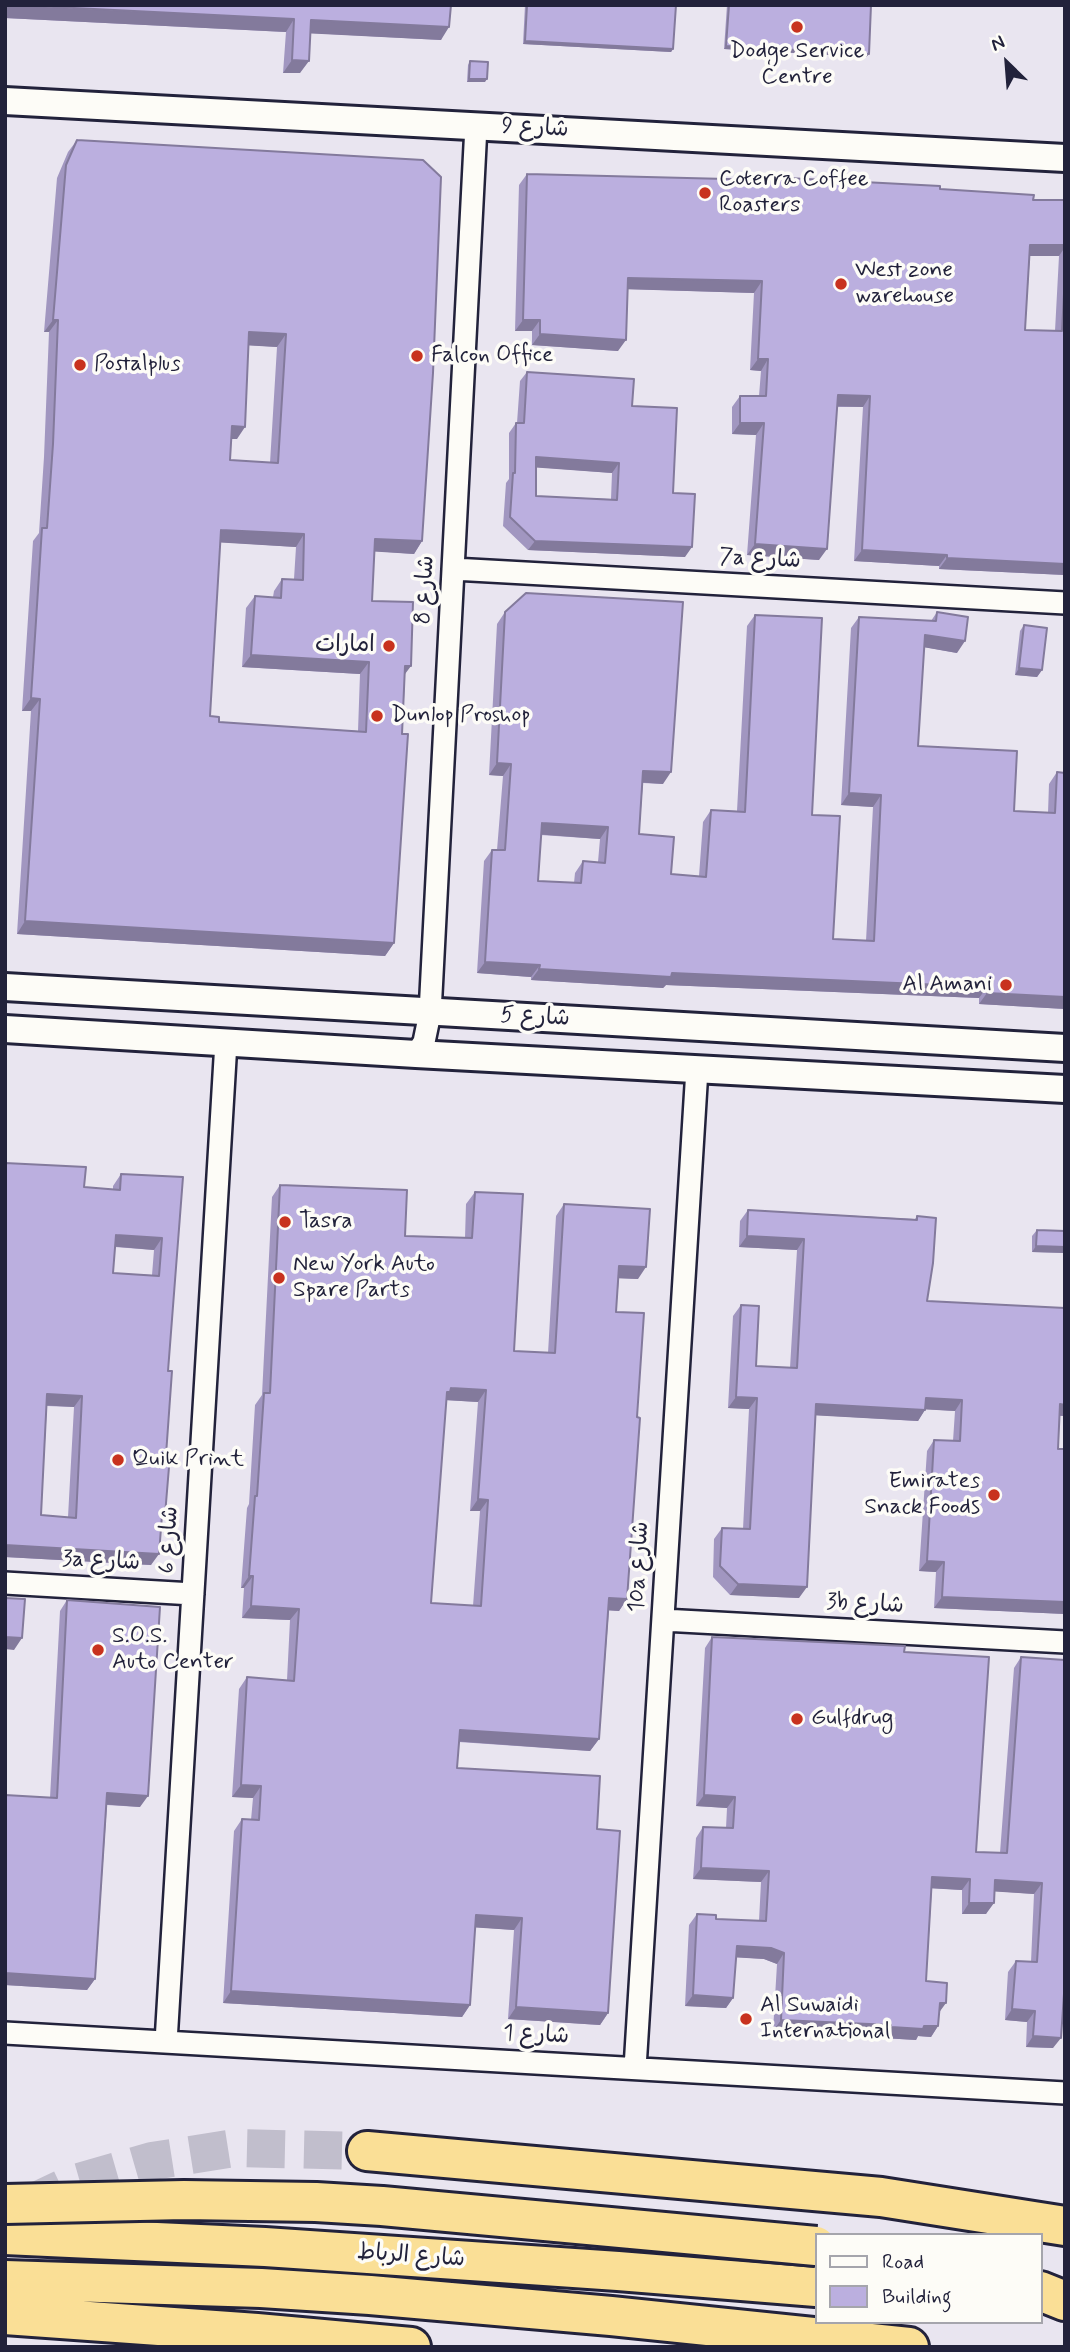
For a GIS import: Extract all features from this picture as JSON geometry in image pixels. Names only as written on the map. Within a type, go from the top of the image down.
[{"type":"highway","points":[[367,2151],[881,2197],[1065,2226]]},
{"type":"highway","points":[[5,2204],[184,2200],[316,2202],[814,2246]]},
{"type":"highway","name":"شارع الرباط","points":[[5,2235],[265,2247],[814,2287]]},
{"type":"highway","points":[[5,2280],[261,2288],[370,2295],[611,2316],[909,2347]]},
{"type":"highway","points":[[1042,2292],[1065,2301]]},
{"type":"highway","points":[[1042,2306],[1065,2308]]},
{"type":"highway","points":[[5,2315],[411,2347]]},
{"type":"street","name":"شارع 9","points":[[5,100],[1065,158]]},
{"type":"street","name":"شارع 8","points":[[416,1054],[424,1042],[430,1013],[476,125]]},
{"type":"street","name":"7a شارع","points":[[453,569],[1065,603]]},
{"type":"street","name":"شارع 5","points":[[5,987],[1065,1048]]},
{"type":"street","name":"شارع 5","points":[[5,1030],[1065,1089]]},
{"type":"street","name":"شارع 6","points":[[166,2042],[226,1042]]},
{"type":"street","name":"10a شارع","points":[[635,2068],[696,1069]]},
{"type":"street","name":"3a شارع","points":[[5,1583],[193,1594]]},
{"type":"street","name":"3b شارع","points":[[663,1620],[1065,1642]]},
{"type":"street","name":"شارع 1","points":[[5,2033],[1065,2093]]},
{"type":"building","points":[[14,5],[451,5],[449,27],[311,20],[309,61],[292,60],[294,19]]},
{"type":"building","name":"Dodge Service Centre","points":[[527,5],[676,5],[673,49],[525,41]]},
{"type":"building","name":"Dodge Service Centre","points":[[729,5],[871,5],[869,54],[726,46]]},
{"type":"building","points":[[470,61],[488,62],[487,79],[469,79]]},
{"type":"building","points":[[77,140],[423,160],[441,177],[433,373],[422,541],[375,539],[372,601],[413,602],[411,666],[405,666],[402,734],[408,734],[394,943],[25,921],[40,699],[31,698],[42,528],[47,528],[53,444],[58,320],[53,320],[66,165]],"holes":[[[249,332],[286,334],[278,463],[230,460],[232,426],[245,427]],[[221,530],[304,534],[303,580],[282,579],[281,598],[255,596],[251,655],[369,662],[366,732],[219,722],[219,717],[210,716]]]},
{"type":"building","points":[[527,174],[767,180],[768,177],[940,186],[940,189],[1034,195],[1033,200],[1065,200],[1065,245],[1030,245],[1025,330],[1062,331],[1065,275],[1065,564],[947,558],[947,555],[862,550],[870,396],[838,395],[827,549],[755,544],[764,423],[740,423],[740,396],[766,396],[768,359],[758,359],[762,281],[628,278],[626,340],[540,334],[540,320],[523,320]]},
{"type":"building","points":[[527,372],[634,379],[632,406],[677,408],[673,493],[695,494],[692,547],[535,541],[510,517],[515,473],[516,423],[524,423]],"holes":[[[536,457],[619,463],[617,500],[536,496]]]},
{"type":"building","points":[[526,593],[683,602],[671,772],[643,771],[639,834],[674,837],[671,874],[706,877],[711,810],[745,812],[755,615],[822,618],[812,815],[840,816],[833,939],[874,941],[881,795],[849,793],[859,617],[936,621],[937,612],[968,617],[965,641],[925,635],[918,746],[1017,751],[1014,811],[1055,813],[1057,772],[1065,773],[1065,997],[987,993],[987,987],[672,973],[671,977],[539,969],[540,965],[485,962],[492,850],[505,850],[511,764],[497,763],[505,612]],"holes":[[[542,823],[608,827],[605,863],[583,861],[581,883],[538,881]]]},
{"type":"building","points":[[1024,625],[1047,628],[1042,670],[1019,668]]},
{"type":"building","points":[[5,1163],[86,1167],[84,1187],[120,1190],[121,1174],[183,1177],[168,1371],[172,1371],[166,1455],[170,1455],[159,1554],[5,1545]],"holes":[[[116,1235],[162,1238],[159,1276],[113,1273]],[[47,1394],[82,1396],[76,1518],[41,1515]]]},
{"type":"building","points":[[280,1185],[407,1190],[405,1236],[472,1238],[475,1192],[523,1194],[514,1351],[555,1353],[564,1204],[650,1209],[646,1267],[619,1266],[616,1312],[644,1313],[637,1417],[640,1418],[627,1599],[609,1598],[599,1739],[460,1730],[457,1768],[600,1776],[597,1829],[620,1831],[608,2013],[516,2007],[522,1918],[476,1915],[470,2005],[231,1991],[242,1819],[259,1820],[261,1786],[241,1785],[247,1677],[294,1681],[299,1609],[251,1606],[253,1576],[249,1576],[264,1393],[270,1393]],"holes":[[[451,1388],[486,1390],[478,1499],[488,1500],[481,1606],[431,1603],[447,1392],[450,1392]]]},
{"type":"building","points":[[748,1210],[917,1220],[917,1216],[936,1218],[927,1301],[1065,1308],[1065,1405],[1060,1404],[1058,1449],[1065,1449],[1065,1602],[942,1597],[944,1562],[927,1561],[934,1440],[960,1441],[962,1400],[926,1398],[925,1410],[816,1404],[807,1587],[738,1584],[720,1566],[722,1528],[750,1529],[757,1398],[736,1397],[741,1305],[759,1306],[756,1366],[797,1368],[804,1239],[747,1236]]},
{"type":"building","points":[[1037,1230],[1065,1231],[1065,1247],[1036,1246]]},
{"type":"building","points":[[5,1598],[25,1599],[22,1638],[5,1637]]},
{"type":"building","points":[[67,1600],[160,1607],[148,1796],[107,1793],[95,1979],[5,1973],[5,1795],[57,1798]]},
{"type":"building","points":[[712,1637],[905,1646],[904,1652],[989,1657],[976,1852],[1007,1853],[1021,1657],[1065,1660],[1065,1979],[1061,2038],[1033,2036],[1035,2011],[1012,2009],[1016,1961],[1037,1962],[1042,1883],[995,1880],[994,1903],[969,1903],[970,1879],[932,1877],[926,1981],[947,1983],[946,2003],[940,2003],[938,2026],[924,2026],[923,2029],[781,2020],[784,1953],[771,1948],[737,1946],[733,1998],[693,1995],[697,1914],[716,1915],[716,1919],[766,1921],[769,1871],[701,1868],[703,1827],[733,1828],[735,1797],[704,1795]]},
{"type":"tunnel","points":[[28,2205],[72,2184],[152,2161],[235,2148],[367,2151]]},
{"type":"place","name":"Dodge Service Centre","points":[[797,27]]},
{"type":"place","name":"Coterra Coffee Roasters","points":[[705,193]]},
{"type":"place","name":"West zone warehouse","points":[[841,284]]},
{"type":"place","name":"Falcon Office","points":[[417,356]]},
{"type":"place","name":"Postalplus","points":[[80,365]]},
{"type":"place","name":"امارات","points":[[389,646]]},
{"type":"place","name":"Dunlop Proshop","points":[[377,716]]},
{"type":"place","name":"Al Amani","points":[[1006,985]]},
{"type":"place","name":"Tasra","points":[[285,1222]]},
{"type":"place","name":"New York Auto Spare Parts","points":[[279,1278]]},
{"type":"place","name":"Quik Print","points":[[118,1460]]},
{"type":"place","name":"Emirates Snack Foods","points":[[994,1495]]},
{"type":"place","name":"S.O.S. Auto Center","points":[[98,1650]]},
{"type":"place","name":"Gulfdrug","points":[[797,1719]]},
{"type":"place","name":"Al Suwaidi International","points":[[746,2019]]}]
